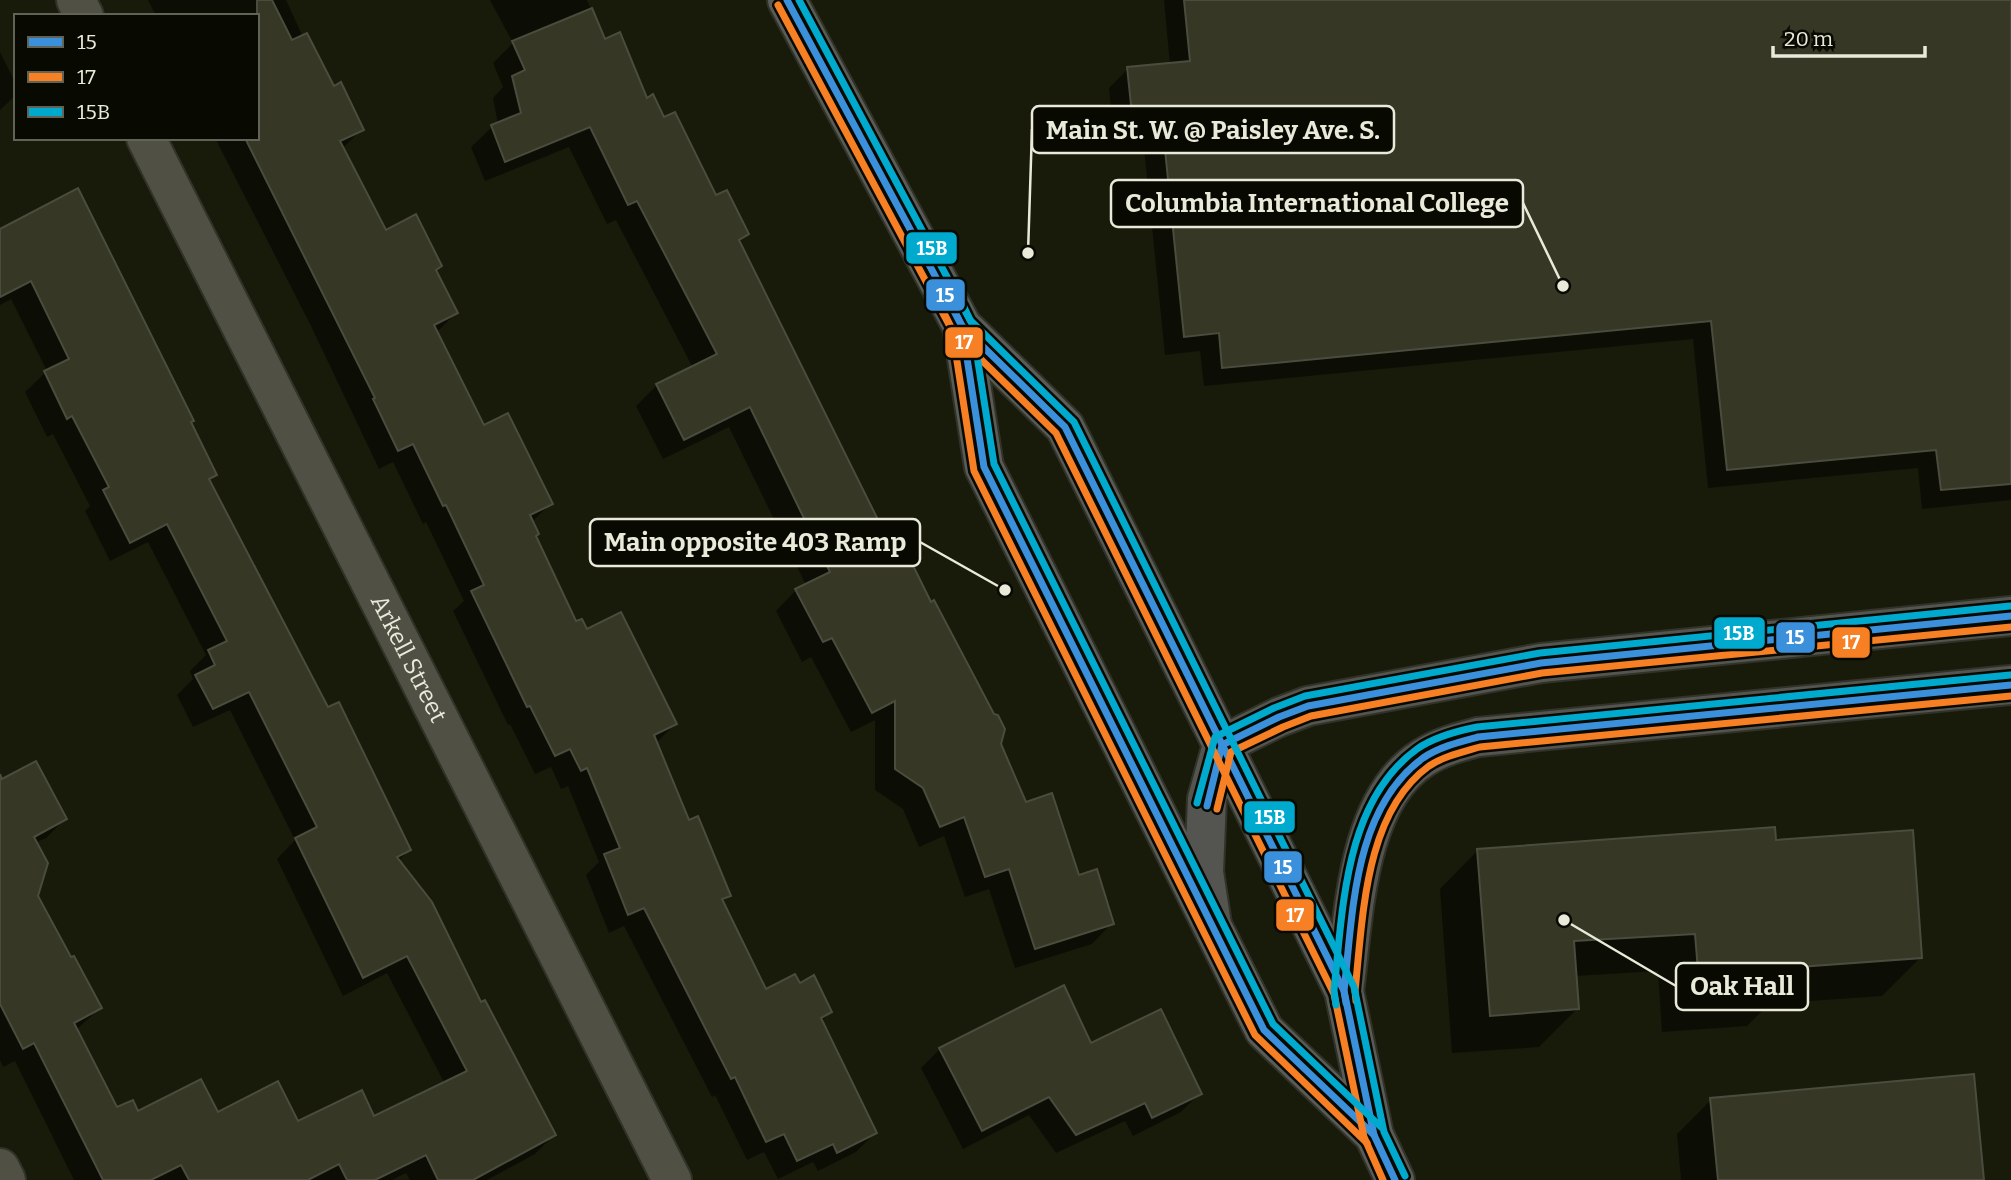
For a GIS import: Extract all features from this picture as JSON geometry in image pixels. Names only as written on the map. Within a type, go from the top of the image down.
[{"type":"highway","points":[[1212,925],[1204,872],[1207,799],[1222,745],[1279,717],[1308,706],[1541,663],[2011,616]]},
{"type":"highway","points":[[1344,991],[1359,877],[1376,818],[1387,795],[1403,776],[1421,758],[1445,746],[1478,737],[2011,685]]},
{"type":"main road","points":[[787,0],[962,326],[1065,427],[1344,991],[1374,1135],[1390,1179]]},
{"type":"main road","points":[[962,326],[984,467],[1264,1030],[1374,1135]]},
{"type":"street","name":"Arkell Street","points":[[147,140],[672,1180]]},
{"type":"street","points":[[0,1168],[6,1180]]},
{"type":"building","points":[[257,0],[272,0],[292,40],[307,33],[334,86],[341,82],[364,130],[340,141],[386,230],[416,214],[442,266],[436,270],[458,313],[434,325],[484,425],[508,413],[553,504],[530,515],[539,534],[536,536],[576,621],[582,619],[587,629],[621,612],[677,724],[654,735],[689,820],[698,816],[731,896],[722,899],[766,989],[795,974],[800,983],[814,975],[832,1012],[821,1018],[877,1133],[837,1153],[833,1144],[797,1161],[784,1134],[766,1142],[735,1077],[731,1079],[644,908],[628,915],[604,854],[620,848],[587,768],[581,771],[570,749],[555,756],[530,706],[527,707],[471,591],[484,585],[446,505],[443,506],[413,444],[398,451],[373,399],[375,398],[246,140],[259,140]]},
{"type":"building","points":[[1184,0],[2011,0],[2011,484],[1941,490],[1936,450],[1727,470],[1711,321],[1222,368],[1219,333],[1184,337],[1163,130],[1134,133],[1127,67],[1190,61]]},
{"type":"building","points":[[592,8],[605,39],[620,32],[647,98],[653,94],[664,117],[675,112],[716,195],[727,190],[749,234],[739,240],[892,548],[902,543],[931,602],[934,600],[994,714],[998,715],[1005,729],[1001,744],[1026,802],[1052,793],[1079,875],[1097,869],[1114,924],[1035,949],[1009,869],[985,877],[964,817],[940,827],[923,788],[895,769],[895,701],[872,713],[832,638],[823,642],[795,589],[830,572],[750,407],[684,440],[656,384],[717,354],[637,201],[628,205],[590,127],[505,162],[491,125],[521,113],[512,76],[525,70],[512,41]]},
{"type":"building","points":[[78,188],[194,421],[191,422],[217,475],[209,479],[328,707],[339,702],[411,850],[397,857],[432,902],[481,1002],[485,1000],[556,1135],[473,1180],[438,1180],[426,1155],[375,1180],[347,1180],[339,1164],[308,1180],[189,1180],[181,1165],[151,1180],[103,1180],[34,1043],[23,1049],[0,1004],[0,774],[2,779],[36,761],[67,819],[34,837],[48,863],[38,896],[102,1008],[74,1023],[117,1107],[133,1100],[138,1111],[201,1079],[218,1112],[278,1081],[298,1121],[362,1090],[374,1116],[467,1071],[407,956],[363,978],[295,838],[317,827],[249,692],[213,709],[195,675],[215,665],[208,650],[227,641],[167,524],[130,543],[103,490],[109,487],[72,416],[67,419],[44,371],[69,359],[31,281],[0,297],[0,229]]},
{"type":"building","points":[[1775,827],[1776,840],[1913,830],[1922,958],[1785,968],[1787,989],[1700,995],[1695,934],[1574,941],[1579,1009],[1490,1016],[1477,849]]},
{"type":"building","points":[[1064,985],[1091,1043],[1161,1009],[1202,1094],[1152,1118],[1145,1103],[1076,1135],[1049,1097],[982,1131],[939,1048]]},
{"type":"building","points":[[1974,1074],[1984,1180],[1718,1180],[1710,1098]]},
{"type":"transit line","name":"15","points":[[787,0],[962,326],[1065,427],[1344,991],[1374,1135],[1395,1180]]},
{"type":"transit line","name":"15B","points":[[799,0],[970,320],[1074,422],[1354,987],[1384,1132],[1405,1176]]},
{"type":"transit line","name":"17","points":[[778,5],[953,332],[1056,433],[1334,994],[1364,1137],[1383,1180]]},
{"type":"transit line","name":"15B","points":[[963,305],[972,324],[994,464],[1273,1024],[1381,1127]]},
{"type":"transit line","name":"15","points":[[954,310],[962,326],[984,467],[1264,1030],[1374,1135]]},
{"type":"transit line","name":"17","points":[[945,315],[952,329],[974,471],[1255,1035],[1367,1143]]},
{"type":"transit line","name":"15B","points":[[1197,803],[1215,737],[1305,696],[1540,653],[2010,606]]},
{"type":"transit line","name":"15","points":[[1207,806],[1222,745],[1308,706],[1541,663],[2011,616]]},
{"type":"transit line","name":"17","points":[[1217,809],[1231,752],[1311,716],[1542,673],[2011,627]]},
{"type":"transit line","name":"15B","points":[[1336,1005],[1334,990],[1340,926],[1345,892],[1361,827],[1374,798],[1393,771],[1417,749],[1431,741],[1477,727],[2010,675]]},
{"type":"transit line","name":"15","points":[[1346,1003],[1344,991],[1354,896],[1370,834],[1382,805],[1400,779],[1423,758],[1436,751],[1478,737],[2011,685]]},
{"type":"transit line","name":"17","points":[[1356,1001],[1365,900],[1379,839],[1391,811],[1407,786],[1429,766],[1441,760],[1480,747],[2011,696]]},
{"type":"place","name":"Main St. W. @ Paisley Ave. S.","points":[[1028,253]]},
{"type":"place","name":"Columbia International College","points":[[1563,286]]},
{"type":"place","name":"Main opposite 403 Ramp","points":[[1005,590]]},
{"type":"place","name":"Oak Hall","points":[[1564,920]]}]
